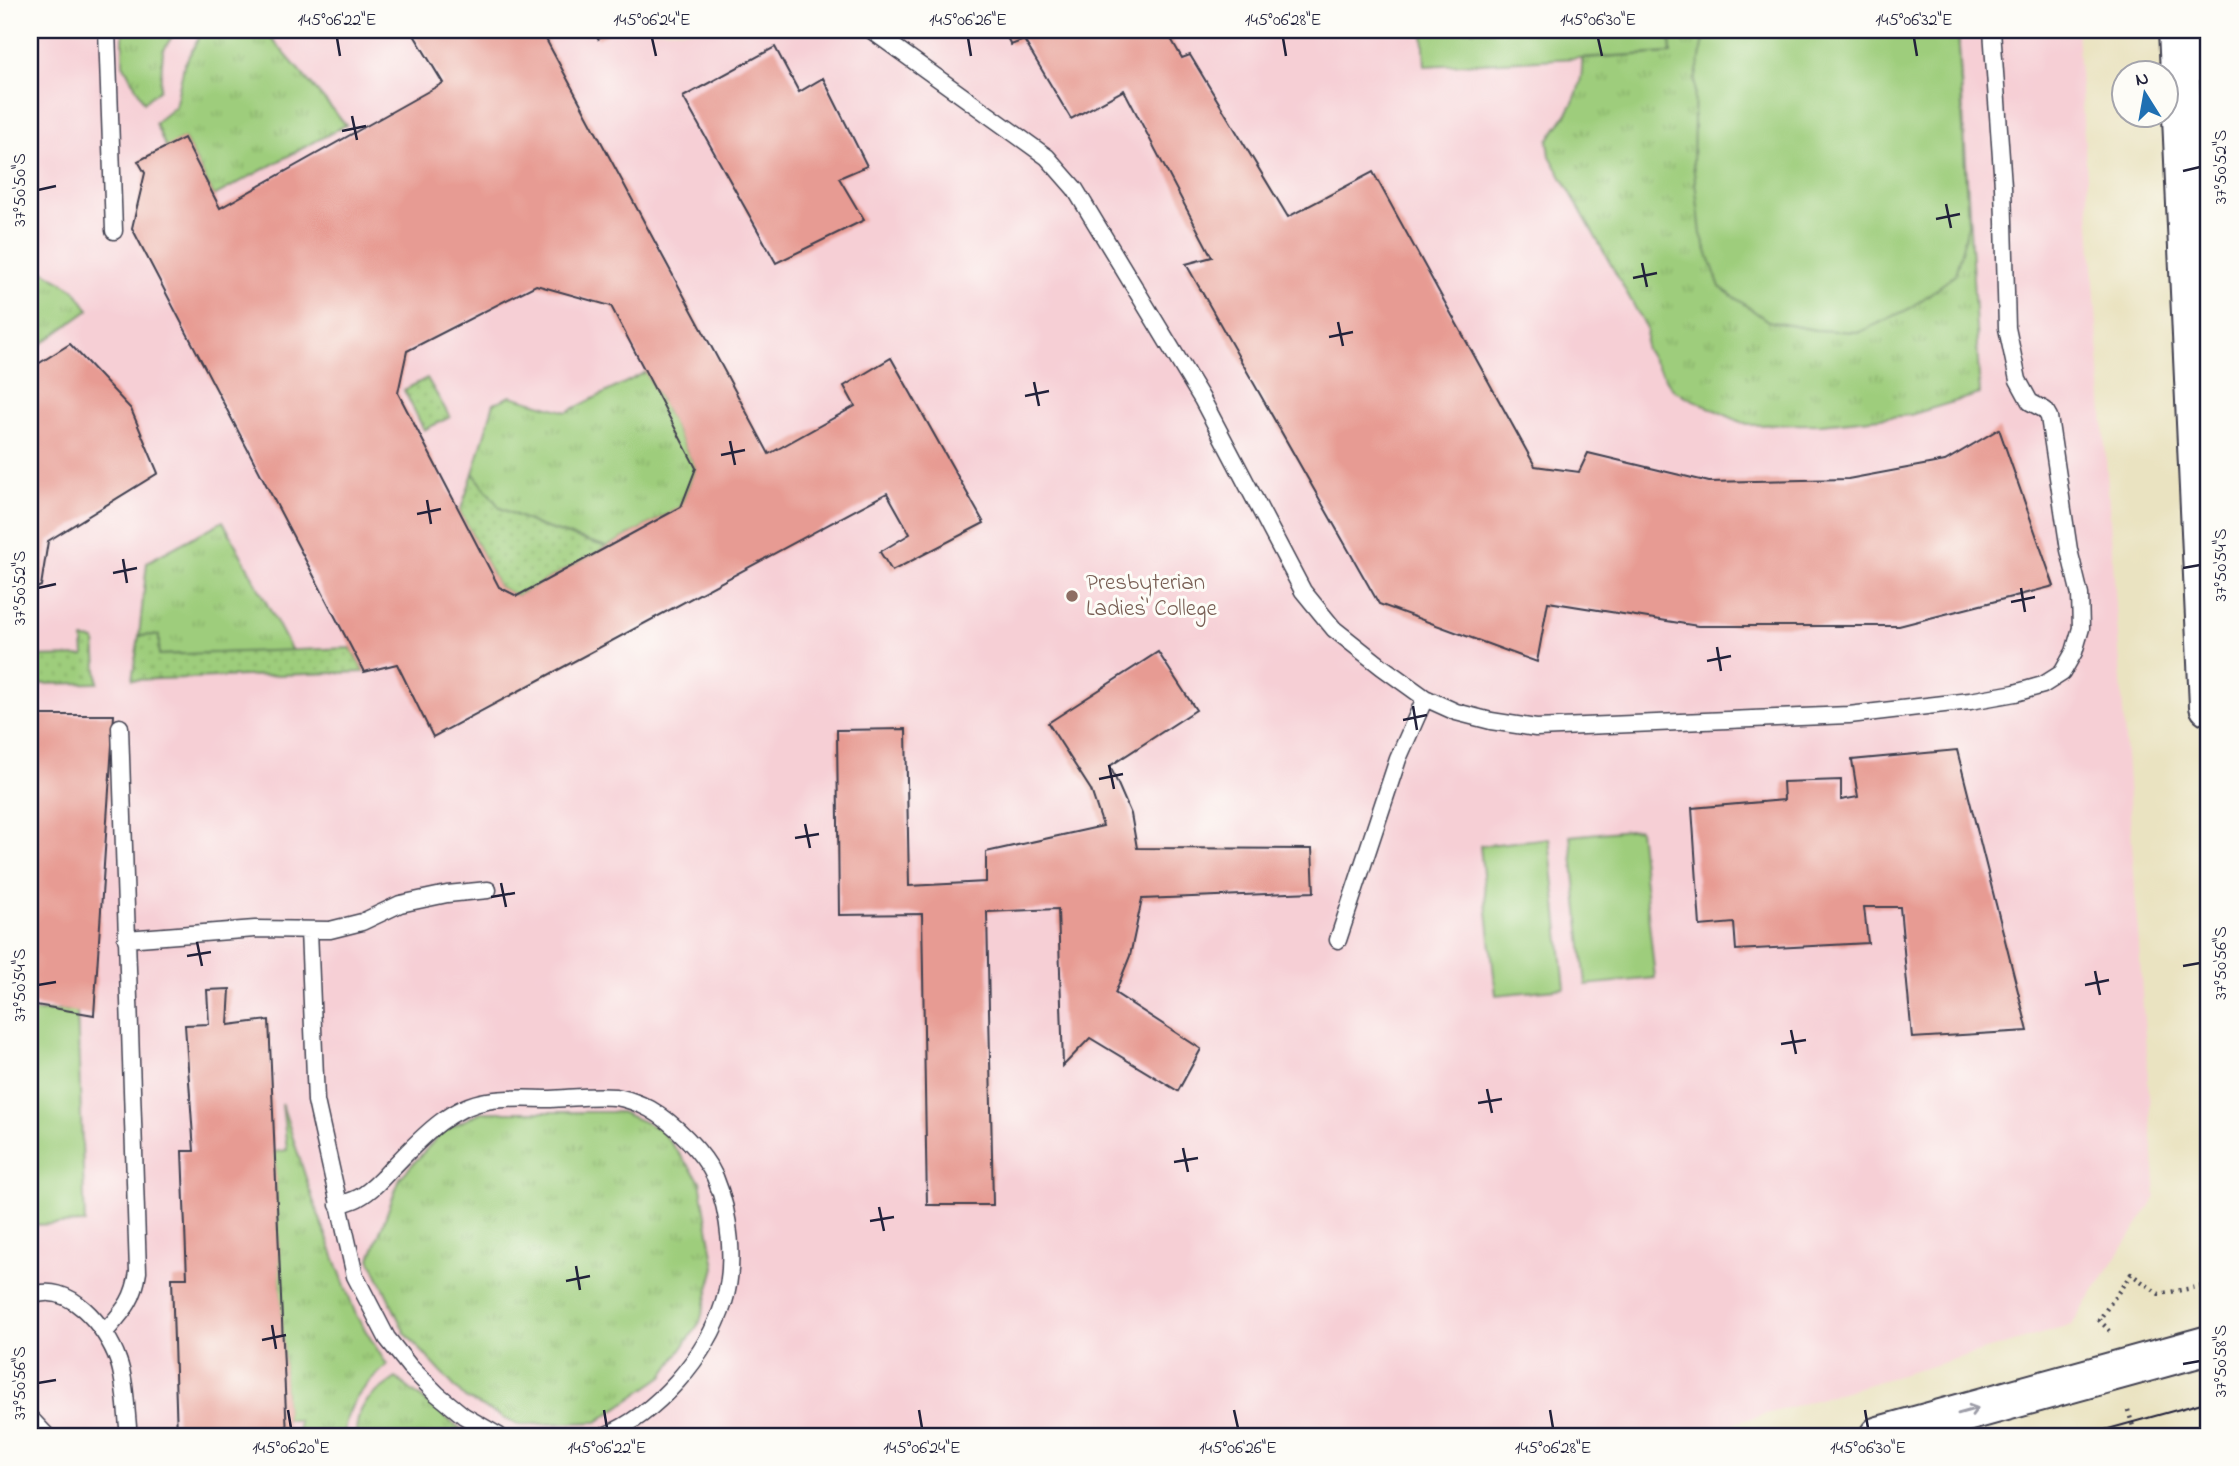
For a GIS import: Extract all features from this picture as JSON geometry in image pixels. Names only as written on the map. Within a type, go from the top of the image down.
[{"type":"main road","points":[[2178,30],[2209,706]]},
{"type":"main road","points":[[1879,1436],[2209,1345]]},
{"type":"lane","points":[[107,30],[114,231]]},
{"type":"lane","points":[[872,30],[1047,158],[1075,189],[1202,399],[1303,591],[1334,629],[1425,698],[1455,712],[1491,721],[1536,727],[1849,715],[2015,693],[2043,685],[2062,673],[2074,652],[2081,628],[2080,596],[2068,550],[2049,417],[2045,410],[2030,402],[2018,380],[2007,328],[2003,186],[1992,30]]},
{"type":"lane","points":[[1338,940],[1398,759],[1425,698]]},
{"type":"lane","points":[[105,1332],[128,1306],[136,1290],[138,1272],[120,727]]},
{"type":"lane","points":[[126,939],[255,929],[330,930],[362,922],[400,904],[447,894],[488,890]]},
{"type":"lane","points":[[309,930],[316,1101],[355,1276],[387,1338],[410,1367],[464,1416],[499,1436]]},
{"type":"lane","points":[[338,1205],[358,1198],[376,1185],[429,1132],[456,1111],[486,1101],[616,1097],[649,1108],[696,1148],[714,1175],[723,1203],[730,1273],[719,1317],[703,1345],[676,1382],[649,1410],[604,1436]]},
{"type":"lane","points":[[30,1297],[36,1294],[59,1295],[81,1306],[105,1332],[119,1361],[129,1436]]},
{"type":"lane","points":[[30,1418],[47,1436]]},
{"type":"path","points":[[2099,1320],[2131,1274],[2159,1294],[2209,1284]]},
{"type":"shaded area","name":"Presbyterian Ladies' College","points":[[30,30],[2077,30],[2156,1197],[2072,1325],[1691,1436],[30,1436]]},
{"type":"green space","points":[[123,30],[176,30],[163,51],[160,89],[144,102],[123,64]]},
{"type":"green space","points":[[257,30],[260,35],[268,34],[346,125],[214,196],[184,138],[166,148],[155,123],[175,107],[184,65],[202,32]]},
{"type":"green space","points":[[1423,30],[1669,30],[1671,53],[1425,66]]},
{"type":"green space","points":[[1669,30],[1958,30],[1980,394],[1910,415],[1821,424],[1747,425],[1674,391],[1645,348],[1647,329],[1550,156],[1548,140],[1573,102],[1580,82],[1582,58],[1671,53]]},
{"type":"green space","points":[[1706,30],[1958,30],[1968,225],[1955,275],[1911,308],[1860,332],[1815,330],[1768,321],[1720,287],[1701,234],[1693,163],[1695,81]]},
{"type":"green space","points":[[30,263],[75,290],[89,310],[30,352]]},
{"type":"green space","points":[[646,372],[696,468],[681,507],[607,547],[539,526],[500,508],[473,473],[494,403],[511,396],[567,412]]},
{"type":"green space","points":[[427,378],[450,417],[424,430],[404,390]]},
{"type":"green space","points":[[473,473],[500,508],[539,526],[607,547],[517,596],[499,587],[460,512]]},
{"type":"green space","points":[[223,521],[292,651],[158,655],[159,635],[139,636],[147,562]]},
{"type":"green space","points":[[159,635],[159,655],[351,648],[364,672],[132,680],[139,636]]},
{"type":"green space","points":[[83,639],[95,640],[98,683],[30,684],[30,657],[84,656]]},
{"type":"green space","points":[[1639,829],[1655,978],[1586,985],[1570,836]]},
{"type":"green space","points":[[1549,838],[1565,988],[1496,995],[1480,846]]},
{"type":"green space","points":[[77,1010],[85,1223],[30,1225],[30,1012]]},
{"type":"green space","points":[[282,1104],[313,1200],[356,1315],[387,1365],[364,1388],[352,1405],[344,1436],[299,1436],[298,1420],[286,1420],[274,1152],[287,1150]]},
{"type":"green space","points":[[481,1112],[621,1112],[660,1129],[700,1181],[715,1267],[700,1322],[663,1376],[597,1422],[518,1425],[465,1398],[405,1333],[370,1259],[400,1178],[443,1131]]},
{"type":"green space","points":[[396,1378],[469,1436],[356,1436],[362,1408],[373,1395]]},
{"type":"building","points":[[411,30],[541,30],[769,454],[855,406],[844,386],[891,358],[984,523],[892,571],[880,552],[910,534],[887,493],[433,737],[397,664],[364,672],[132,228],[145,173],[138,161],[184,138],[220,208],[443,83]],"holes":[[[536,285],[611,306],[696,468],[681,507],[517,596],[499,587],[398,393],[407,351]]]},
{"type":"building","points":[[594,30],[614,30],[598,39]]},
{"type":"building","points":[[1003,30],[1166,30],[1182,58],[1190,55],[1288,217],[1373,172],[1535,466],[1579,472],[1588,453],[1709,482],[1848,479],[1945,461],[1999,429],[2054,586],[1899,626],[1698,626],[1548,602],[1537,662],[1379,604],[1186,264],[1212,257],[1124,90],[1071,119],[1024,40],[1011,45]]},
{"type":"building","points":[[775,47],[799,92],[823,78],[867,166],[839,178],[864,220],[776,263],[683,97]]},
{"type":"building","points":[[70,344],[131,409],[158,473],[48,541],[41,586],[30,591],[30,369]]},
{"type":"building","points":[[1158,652],[1196,710],[1110,766],[1131,814],[1137,848],[1312,849],[1314,892],[1142,899],[1130,956],[1115,993],[1201,1049],[1178,1091],[1090,1038],[1063,1066],[1058,909],[987,912],[993,1205],[927,1205],[922,914],[839,915],[837,730],[906,729],[909,886],[986,882],[986,852],[1103,826],[1091,790],[1048,723]]},
{"type":"building","points":[[30,715],[114,715],[94,1015],[30,1004]]},
{"type":"building","points":[[1957,750],[2028,1031],[1912,1038],[1900,907],[1864,907],[1868,943],[1736,950],[1734,923],[1700,926],[1692,808],[1784,800],[1783,782],[1841,780],[1841,800],[1858,797],[1852,760]]},
{"type":"building","points":[[230,989],[228,1025],[269,1020],[287,1436],[177,1436],[172,1278],[187,1278],[182,1151],[194,1151],[185,1025],[209,1024],[207,990]]},
{"type":"tram line","points":[[2083,1436],[2209,1401]]},
{"type":"tram line","points":[[2185,1436],[2209,1430]]},
{"type":"place","name":"Presbyterian Ladies' College","points":[[1072,596]]}]
